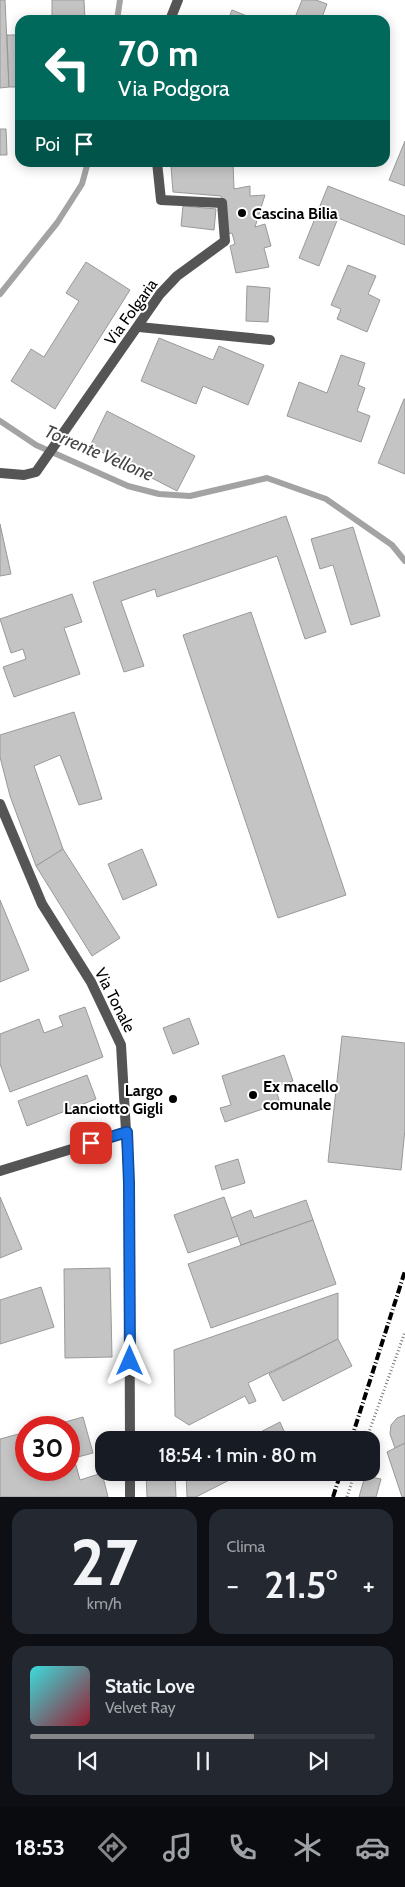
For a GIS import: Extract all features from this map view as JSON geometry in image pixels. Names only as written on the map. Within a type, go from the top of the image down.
[{"type":"street","points":[[172,15],[178,0]]},
{"type":"street","name":"Via Folgaria","points":[[0,473],[24,475],[36,472],[139,327],[160,294],[177,276],[225,241],[222,203],[161,200],[158,167]]},
{"type":"street","points":[[139,327],[270,340]]},
{"type":"street","name":"Via Tonale","points":[[0,804],[42,904],[91,982],[121,1045],[129,1183],[130,1431]]},
{"type":"street","points":[[0,1171],[127,1132]]},
{"type":"street","points":[[130,1481],[130,1497]]},
{"type":"path","points":[[369,1431],[405,1332]]},
{"type":"path","points":[[348,1497],[352,1481]]},
{"type":"building","points":[[0,0],[5,0],[9,87],[0,88]]},
{"type":"building","points":[[52,0],[84,0],[85,15],[52,15]]},
{"type":"building","points":[[302,0],[316,0],[327,4],[323,15],[296,15]]},
{"type":"building","points":[[232,10],[244,15],[230,15]]},
{"type":"building","points":[[7,35],[15,35],[15,87],[9,87]]},
{"type":"building","points":[[0,129],[6,129],[7,155],[0,155]]},
{"type":"building","points":[[405,141],[405,186],[389,180]]},
{"type":"building","name":"Cascina Bilia","points":[[171,167],[233,167],[234,189],[250,186],[250,196],[265,195],[255,227],[265,224],[271,246],[264,248],[269,267],[236,273],[230,246],[235,244],[232,233],[227,234],[221,196],[173,192]]},
{"type":"building","points":[[328,186],[405,216],[405,245],[338,218],[319,266],[299,258]]},
{"type":"building","points":[[183,206],[216,209],[214,230],[181,226]]},
{"type":"building","points":[[86,262],[130,290],[55,409],[11,381],[31,349],[44,357],[79,301],[66,293]]},
{"type":"building","points":[[348,265],[376,276],[368,294],[380,300],[367,332],[337,319],[341,309],[331,305]]},
{"type":"building","points":[[247,286],[270,288],[268,322],[246,321]]},
{"type":"building","points":[[159,338],[213,360],[219,346],[264,365],[248,405],[203,386],[196,404],[141,381]]},
{"type":"building","points":[[341,355],[365,363],[358,385],[365,388],[357,411],[370,416],[361,442],[287,416],[299,382],[327,393]]},
{"type":"building","points":[[405,399],[405,474],[378,463]]},
{"type":"building","points":[[107,411],[195,456],[177,491],[90,446]]},
{"type":"building","points":[[286,516],[326,632],[305,639],[277,556],[157,597],[155,589],[121,601],[144,666],[124,672],[93,582]]},
{"type":"building","points":[[0,524],[11,574],[0,576]]},
{"type":"building","points":[[353,527],[380,616],[351,625],[333,565],[320,569],[311,539]]},
{"type":"building","points":[[72,594],[82,622],[64,628],[80,674],[14,697],[3,667],[26,659],[23,649],[11,653],[0,619]]},
{"type":"building","points":[[251,612],[346,895],[278,918],[183,635]]},
{"type":"building","points":[[74,712],[102,799],[79,805],[60,755],[34,766],[63,849],[36,866],[10,796],[0,757],[0,735]]},
{"type":"building","points":[[63,849],[120,938],[92,956],[36,866]]},
{"type":"building","points":[[142,849],[157,885],[123,900],[108,864]]},
{"type":"building","points":[[0,900],[29,970],[0,982]]},
{"type":"building","points":[[85,1007],[103,1057],[10,1092],[0,1064],[0,1034],[39,1019],[44,1033],[63,1026],[59,1016]]},
{"type":"building","points":[[189,1018],[199,1044],[173,1054],[163,1028]]},
{"type":"building","points":[[342,1036],[405,1043],[405,1129],[401,1170],[328,1162]]},
{"type":"building","name":"Ex macello comunale","points":[[284,1055],[293,1081],[275,1087],[280,1103],[225,1122],[220,1108],[231,1105],[222,1076]]},
{"type":"building","points":[[87,1075],[96,1099],[27,1126],[18,1101]]},
{"type":"building","points":[[238,1159],[245,1183],[222,1190],[215,1166]]},
{"type":"building","points":[[0,1197],[22,1249],[0,1258]]},
{"type":"building","points":[[224,1197],[238,1236],[188,1253],[174,1215]]},
{"type":"building","points":[[306,1200],[313,1220],[241,1245],[231,1218],[251,1210],[254,1218]]},
{"type":"building","points":[[313,1220],[336,1284],[211,1328],[188,1264]]},
{"type":"building","points":[[110,1268],[112,1357],[65,1358],[64,1269]]},
{"type":"building","points":[[41,1287],[54,1327],[0,1344],[0,1300]]},
{"type":"building","points":[[338,1293],[338,1339],[248,1383],[256,1401],[249,1404],[245,1396],[189,1425],[175,1416],[174,1350]]},
{"type":"building","points":[[338,1339],[352,1366],[283,1401],[269,1374]]},
{"type":"building","points":[[405,1415],[405,1443],[395,1448],[390,1434],[391,1425],[397,1418]]},
{"type":"building","points":[[83,1417],[93,1453],[80,1456],[80,1418]]},
{"type":"building","points":[[280,1422],[284,1431],[262,1431]]},
{"type":"building","points":[[15,1435],[15,1481],[80,1481],[95,1475],[95,1481],[104,1481],[108,1497],[0,1497],[0,1439]]},
{"type":"building","points":[[405,1443],[405,1497],[402,1497],[387,1452]]},
{"type":"building","points":[[381,1479],[376,1497],[359,1497],[364,1481],[380,1481]]},
{"type":"building","points":[[146,1481],[175,1481],[176,1497],[147,1497]]},
{"type":"building","points":[[186,1481],[227,1481],[196,1497],[187,1497]]},
{"type":"waterway","name":"Torrente Vellone","points":[[118,15],[120,0]]},
{"type":"waterway","name":"Torrente Vellone","points":[[0,294],[57,223],[82,184],[87,167]]},
{"type":"waterway","name":"Torrente Vellone","points":[[0,421],[36,445],[128,486],[159,494],[190,496],[267,478],[326,499],[392,545],[405,561]]},
{"type":"railway","points":[[354,1431],[405,1271]]},
{"type":"railway","points":[[333,1497],[338,1481]]},
{"type":"place","name":"Cascina Bilia","points":[[242,213]]},
{"type":"place","name":"Ex macello comunale","points":[[253,1095]]},
{"type":"place","name":"Largo Lanciotto Gigli","points":[[173,1099]]},
{"type":"route","points":[[91,1143],[127,1132],[130,1361]]}]
